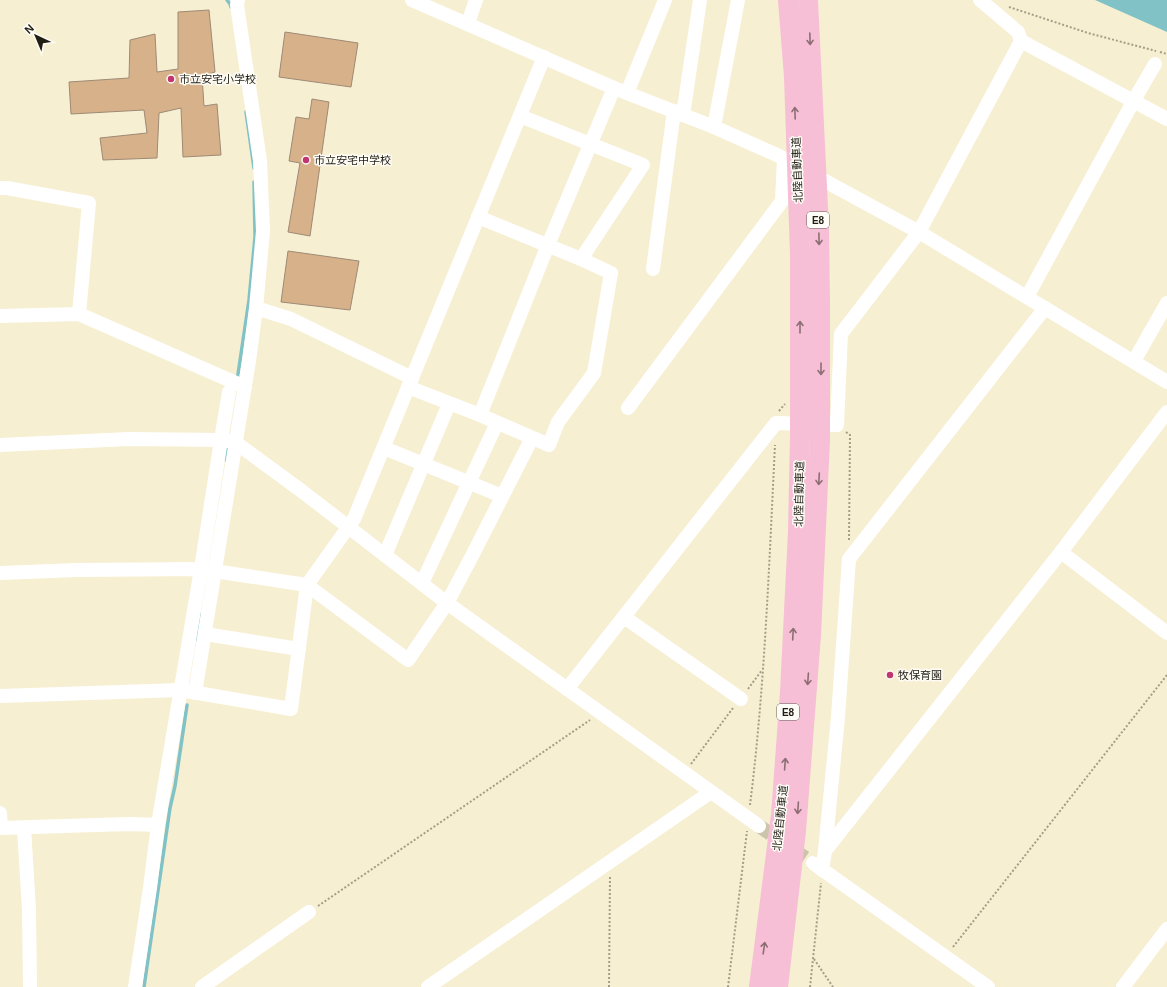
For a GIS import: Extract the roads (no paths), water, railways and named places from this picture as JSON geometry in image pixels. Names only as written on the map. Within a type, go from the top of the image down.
[{"type":"highway","name":"北陸自動車道","points":[[759,987],[782,807],[790,692],[798,531],[800,436],[800,248],[794,77],[788,0]]},
{"type":"highway","name":"北陸自動車道","points":[[778,987],[796,839],[812,635],[820,440],[819,228],[808,0]]},
{"type":"street","points":[[135,987],[158,825],[180,690],[208,570],[235,442],[245,387],[256,308],[263,231],[260,161],[237,5],[238,0]]},
{"type":"street","points":[[412,0],[620,90],[714,127],[784,159],[919,232],[1167,382]]},
{"type":"street","points":[[468,23],[476,0]]},
{"type":"street","points":[[480,415],[548,245],[591,143],[620,90],[665,0]]},
{"type":"street","points":[[653,269],[679,113],[700,0]]},
{"type":"street","points":[[714,127],[738,0]]},
{"type":"street","points":[[980,0],[1018,32],[1021,41],[1134,100],[1167,119]]},
{"type":"street","points":[[567,689],[778,417],[837,425],[841,334],[919,232],[1021,41]]},
{"type":"street","points":[[0,696],[180,690],[291,709],[307,585],[354,519],[544,57]]},
{"type":"street","points":[[1027,297],[1155,64]]},
{"type":"street","points":[[520,116],[643,165],[581,259]]},
{"type":"street","points":[[628,408],[782,201],[784,159]]},
{"type":"street","points":[[0,188],[89,203],[79,314]]},
{"type":"street","points":[[256,308],[291,319],[449,404],[480,415],[549,445],[558,422],[594,372],[611,273],[478,216]]},
{"type":"street","points":[[1134,361],[1167,303]]},
{"type":"street","points":[[825,851],[838,717],[849,559],[1045,308]]},
{"type":"street","points":[[0,316],[79,314],[230,387],[245,387]]},
{"type":"street","points":[[195,693],[204,634],[208,570],[221,440],[230,387]]},
{"type":"street","points":[[385,555],[449,404]]},
{"type":"street","points":[[988,987],[817,866],[825,851],[1061,552],[1167,412]]},
{"type":"street","points":[[422,584],[497,423]]},
{"type":"street","points":[[0,573],[77,570],[208,570],[307,585],[408,660],[447,603],[532,438]]},
{"type":"street","points":[[0,445],[129,439],[221,440],[235,442],[447,603],[754,822]]},
{"type":"street","points":[[384,448],[502,496]]},
{"type":"street","points":[[1061,552],[1167,633]]},
{"type":"street","points":[[624,617],[741,699]]},
{"type":"street","points":[[204,634],[299,649]]},
{"type":"street","points":[[428,987],[711,792]]},
{"type":"street","points":[[0,813],[0,828],[129,824],[158,825]]},
{"type":"street","points":[[24,828],[29,910],[30,987]]},
{"type":"street","points":[[202,987],[309,912]]},
{"type":"street","points":[[1123,987],[1167,930]]},
{"type":"water","points":[[1095,0],[1167,0],[1167,32]]},
{"type":"waterway","points":[[227,0],[231,7]]},
{"type":"waterway","points":[[246,112],[254,168]]},
{"type":"waterway","points":[[237,381],[249,300],[255,237],[254,182]]},
{"type":"waterway","points":[[225,460],[228,444]]},
{"type":"waterway","points":[[197,640],[201,614]]},
{"type":"waterway","points":[[144,987],[170,808],[175,786],[187,705]]},
{"type":"tunnel","points":[[759,826],[813,863]]},
{"type":"place","name":"市立安宅小学校","points":[[171,79]]},
{"type":"place","name":"市立安宅中学校","points":[[306,160]]},
{"type":"place","name":"牧保育園","points":[[890,675]]}]
